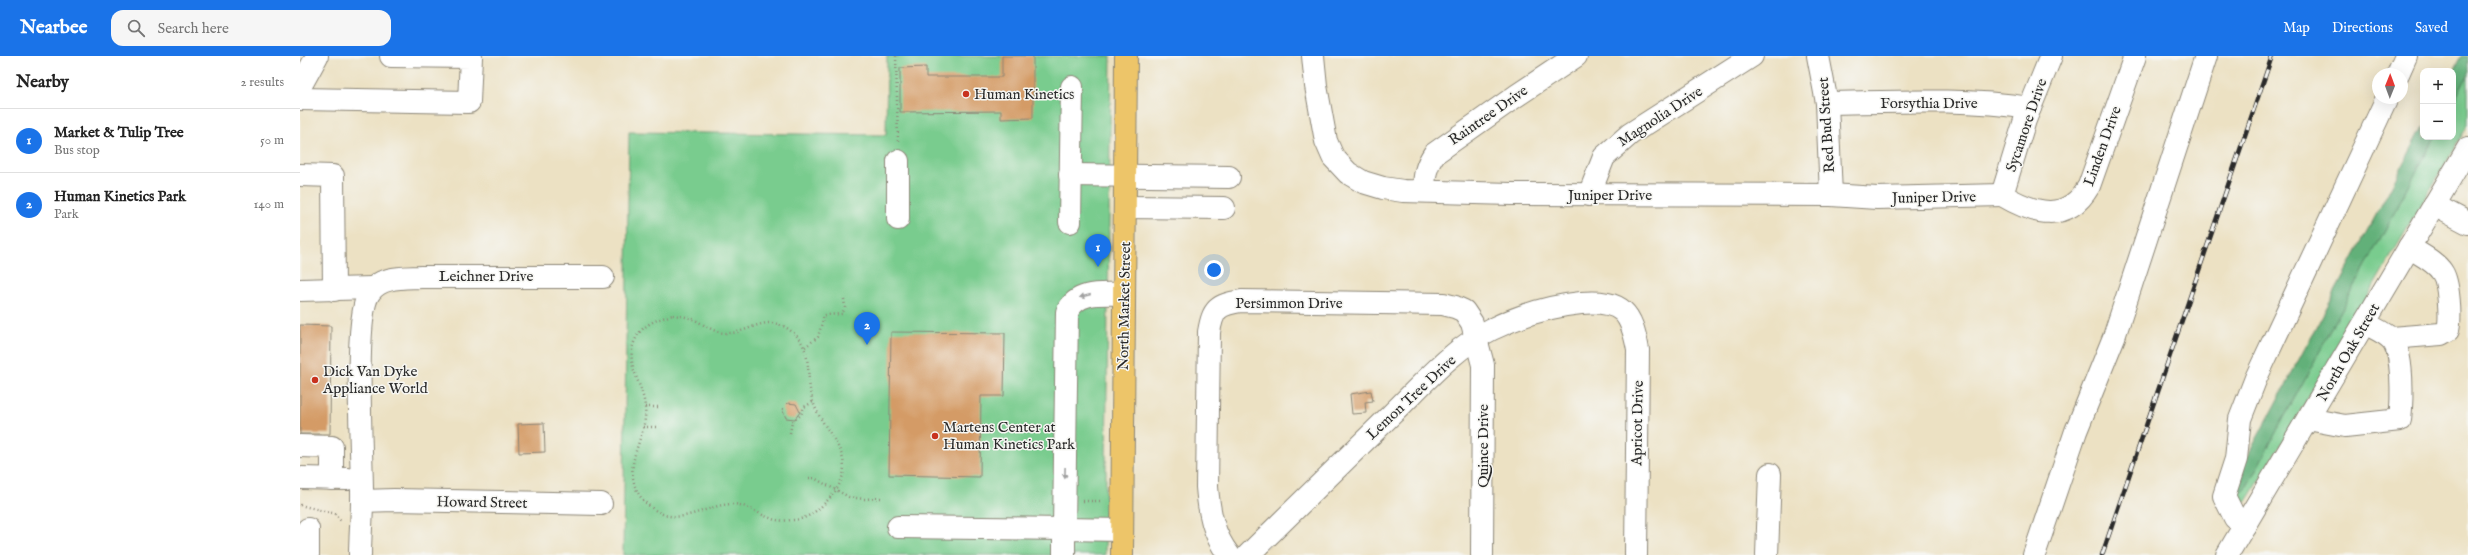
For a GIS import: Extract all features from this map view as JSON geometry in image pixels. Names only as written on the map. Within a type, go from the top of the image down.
[{"type":"main road","name":"North Market Street","points":[[1122,555],[1126,56]]},
{"type":"street","points":[[300,87],[317,56]]},
{"type":"street","points":[[300,99],[469,102],[471,57],[391,56]]},
{"type":"street","name":"Juniper Drive","points":[[1313,56],[1316,86],[1326,140],[1340,166],[1363,182],[1383,188],[1589,195],[1831,195],[1877,198],[2002,195]]},
{"type":"street","name":"Raintree Drive","points":[[1424,190],[1427,165],[1434,154],[1576,56]]},
{"type":"street","name":"Magnolia Drive","points":[[1589,195],[1604,158],[1612,148],[1630,134],[1752,56]]},
{"type":"street","name":"Red Bud Street","points":[[1818,56],[1827,103],[1831,195]]},
{"type":"street","name":"Sycamore Drive","points":[[2002,195],[2030,108],[2051,56]]},
{"type":"street","name":"Linden Drive","points":[[2002,195],[2018,205],[2048,212],[2070,208],[2082,198],[2089,186],[2135,56]]},
{"type":"street","points":[[2034,555],[2076,431],[2114,337],[2206,56]]},
{"type":"street","points":[[2401,68],[2406,56]]},
{"type":"street","points":[[1070,222],[1072,87]]},
{"type":"street","name":"Forsythia Drive","points":[[1827,103],[2000,103],[2030,108]]},
{"type":"street","points":[[2245,525],[2235,518],[2224,496],[2236,459],[2240,419],[2256,378],[2384,104]]},
{"type":"street","name":"North Oak Street","points":[[2227,555],[2468,148]]},
{"type":"street","points":[[898,161],[898,219]]},
{"type":"street","points":[[300,175],[333,176],[334,290]]},
{"type":"street","points":[[1070,175],[1229,177]]},
{"type":"street","points":[[2434,205],[2468,223]]},
{"type":"street","points":[[1125,207],[1224,208]]},
{"type":"street","points":[[2391,338],[2441,334],[2448,330],[2450,323],[2447,286],[2442,272],[2409,247]]},
{"type":"street","name":"Leichner Drive","points":[[372,288],[381,282],[393,279],[421,277],[603,277]]},
{"type":"street","points":[[300,290],[372,288],[363,308],[360,376],[362,480],[360,555]]},
{"type":"street","points":[[1064,555],[1067,312],[1071,304],[1078,298],[1089,294],[1124,294]]},
{"type":"street","name":"Persimmon Drive","points":[[1229,555],[1214,530],[1209,511],[1207,487],[1209,332],[1212,316],[1217,309],[1225,304],[1241,301],[1443,304],[1455,306],[1464,312],[1472,323],[1477,338]]},
{"type":"street","name":"Lemon Tree Drive","points":[[1248,555],[1432,375],[1477,338],[1491,329],[1546,309],[1578,303],[1609,303]]},
{"type":"street","name":"Apricot Drive","points":[[1609,303],[1621,308],[1629,316],[1634,327],[1638,350],[1636,555]]},
{"type":"street","points":[[2308,419],[2345,426],[2400,420],[2402,399],[2397,346],[2391,338],[2365,323]]},
{"type":"street","name":"Quince Drive","points":[[1477,338],[1483,365],[1482,555]]},
{"type":"street","points":[[300,446],[332,447],[332,479]]},
{"type":"street","points":[[1767,555],[1770,474]]},
{"type":"street","points":[[300,478],[362,480]]},
{"type":"street","name":"Howard Street","points":[[362,501],[394,500],[601,504]]},
{"type":"street","points":[[898,526],[1122,530]]},
{"type":"street","points":[[308,529],[308,555]]},
{"type":"path","points":[[896,56],[898,161]]},
{"type":"path","points":[[805,347],[818,337],[824,315],[842,314],[845,308],[844,299]]},
{"type":"path","points":[[673,315],[693,319],[708,328],[726,333],[737,332],[762,323],[771,322],[789,329],[805,347],[813,402],[816,412],[838,444],[842,458],[842,476],[836,490],[816,512],[799,520],[771,519],[734,504],[715,506],[685,517],[670,517],[652,509],[639,496],[633,480],[632,465],[644,426],[645,407],[633,372],[631,356],[636,340],[642,329],[654,321],[673,315]]},
{"type":"path","points":[[790,433],[792,422],[801,415],[804,407],[813,402]]},
{"type":"path","points":[[645,407],[659,407]]},
{"type":"path","points":[[644,426],[658,427]]},
{"type":"path","points":[[809,478],[814,478],[849,497],[864,499],[882,498]]},
{"type":"path","points":[[300,505],[336,514],[345,526]]},
{"type":"green space","points":[[887,56],[1111,56],[1105,555],[623,555],[629,132],[886,135]]},
{"type":"green space","points":[[2462,56],[2468,56],[2468,75],[2456,97],[2456,68]]},
{"type":"green space","points":[[2468,75],[2468,125],[2251,495],[2247,501],[2239,502],[2235,496],[2235,486],[2245,490],[2433,140],[2456,140],[2456,97]]},
{"type":"green space","points":[[2420,133],[2420,140],[2433,140],[2245,490],[2238,489],[2233,483]]},
{"type":"building","name":"Human Kinetics","points":[[1002,56],[1033,56],[1033,118],[1001,119],[1001,111],[900,112],[900,68],[926,67],[926,77],[1002,77]]},
{"type":"building","name":"Dick Van Dyke Appliance World","points":[[300,325],[331,326],[330,434],[300,434]]},
{"type":"building","name":"Martens Center at Human Kinetics Park","points":[[891,332],[1005,333],[1004,396],[981,396],[980,477],[889,475]]},
{"type":"building","points":[[1371,391],[1373,401],[1365,402],[1366,413],[1352,414],[1350,394]]},
{"type":"building","points":[[788,403],[796,404],[800,412],[795,419],[786,418],[782,409]]},
{"type":"building","points":[[544,423],[545,452],[519,453],[518,424]]},
{"type":"railway","points":[[2102,555],[2272,56]]},
{"type":"place","name":"Human Kinetics","points":[[966,94]]},
{"type":"place","name":"Market & Tulip Tree","points":[[1098,267]]},
{"type":"place","name":"Human Kinetics Park","points":[[867,345]]},
{"type":"place","name":"Dick Van Dyke Appliance World","points":[[315,380]]},
{"type":"place","name":"Martens Center at Human Kinetics Park","points":[[935,436]]}]
